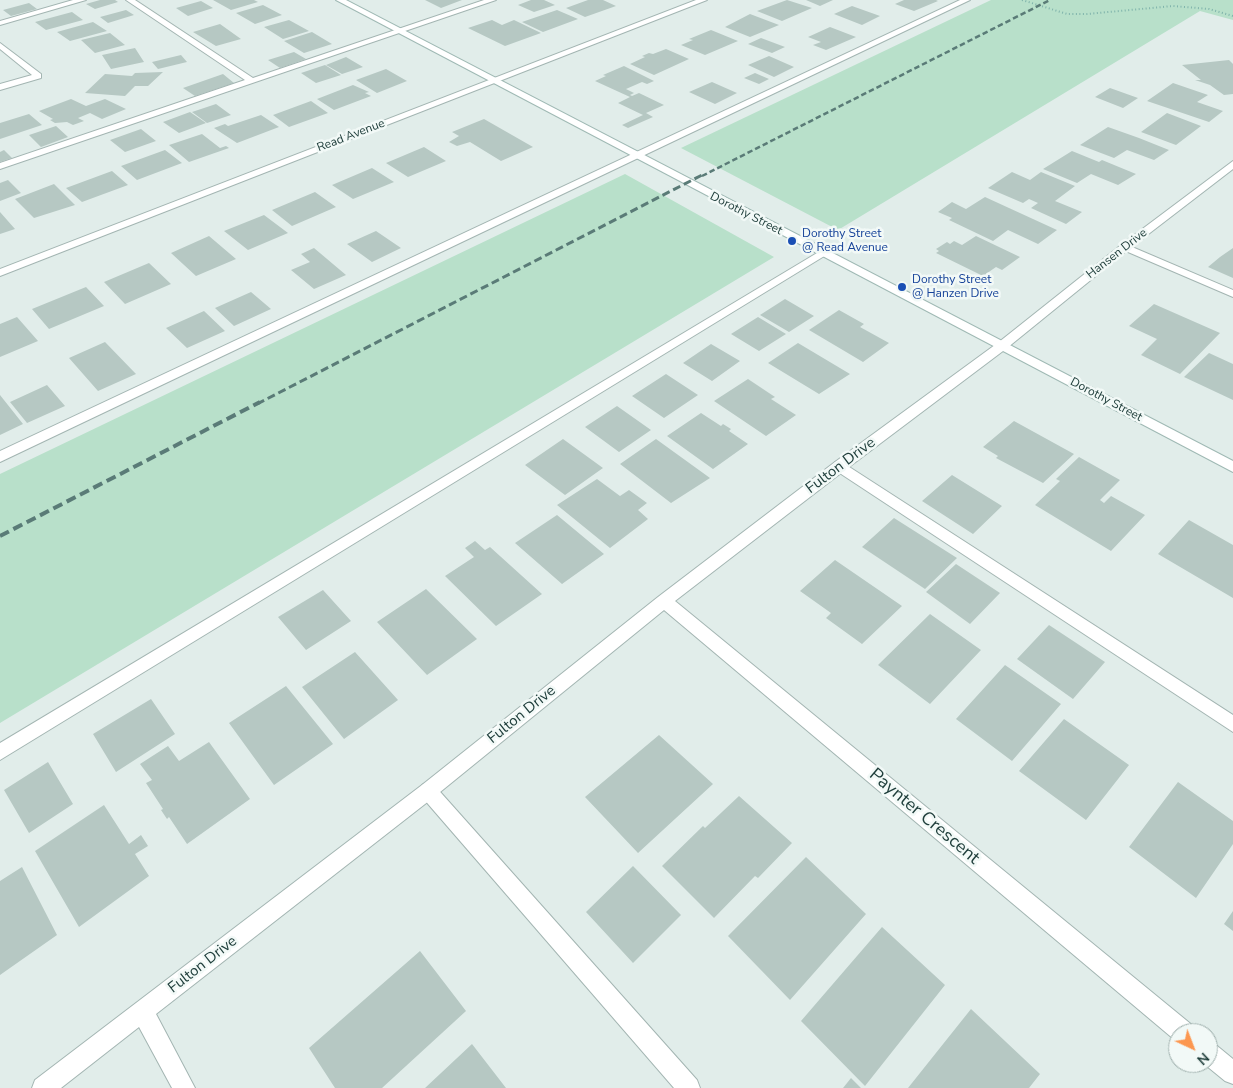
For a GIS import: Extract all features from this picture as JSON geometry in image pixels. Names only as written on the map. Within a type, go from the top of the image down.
[{"type":"street","points":[[0,22],[82,0]]},
{"type":"street","points":[[130,0],[252,81]]},
{"type":"street","name":"Dorothy Street","points":[[340,0],[1233,467]]},
{"type":"street","points":[[0,166],[492,0]]},
{"type":"street","name":"Read Avenue","points":[[0,273],[703,0]]},
{"type":"street","points":[[0,457],[966,0]]},
{"type":"street","points":[[0,45],[38,76],[0,87]]},
{"type":"street","name":"Hansen Drive","points":[[1003,346],[1125,247],[1233,164]]},
{"type":"street","points":[[1125,247],[1233,294]]},
{"type":"street","points":[[0,752],[822,253]]},
{"type":"street","name":"Fulton Drive","points":[[43,1088],[428,791],[664,601],[840,466],[1003,346]]},
{"type":"street","points":[[840,466],[1233,724]]},
{"type":"street","name":"Paynter Crescent","points":[[664,601],[1172,1023]]},
{"type":"street","points":[[428,791],[689,1088]]},
{"type":"street","points":[[142,1011],[184,1088]]},
{"type":"street","points":[[1218,1061],[1233,1073]]},
{"type":"path","points":[[1022,0],[1067,14],[1087,14],[1173,6],[1209,9],[1233,16]]},
{"type":"green space","points":[[991,0],[1233,0],[1233,20],[1200,11],[838,230],[681,148]]},
{"type":"green space","points":[[625,174],[774,257],[0,723],[0,474]]},
{"type":"building","points":[[100,0],[115,0],[118,2],[95,9],[86,4]]},
{"type":"building","points":[[213,0],[254,0],[258,2],[231,10]]},
{"type":"building","points":[[425,0],[462,0],[441,8]]},
{"type":"building","points":[[531,0],[544,0],[555,5],[534,12],[518,5]]},
{"type":"building","points":[[588,0],[603,0],[616,6],[585,17],[566,8]]},
{"type":"building","points":[[787,0],[812,8],[782,21],[757,11]]},
{"type":"building","points":[[806,0],[833,0],[820,6]]},
{"type":"building","points":[[904,0],[938,1],[914,11],[895,4]]},
{"type":"building","points":[[201,1],[213,8],[188,16],[176,8]]},
{"type":"building","points":[[29,3],[37,9],[11,16],[3,10]]},
{"type":"building","points":[[263,5],[282,15],[255,24],[236,13]]},
{"type":"building","points":[[852,6],[880,16],[862,25],[834,14]]},
{"type":"building","points":[[126,10],[134,15],[108,23],[100,17]]},
{"type":"building","points":[[557,10],[578,19],[543,32],[522,22]]},
{"type":"building","points":[[72,12],[83,20],[46,30],[35,22]]},
{"type":"building","points":[[750,14],[779,25],[750,37],[725,27]]},
{"type":"building","points":[[289,20],[309,31],[283,39],[264,27]]},
{"type":"building","points":[[492,20],[502,25],[514,20],[541,33],[505,46],[468,28]]},
{"type":"building","points":[[93,22],[107,31],[70,41],[57,32]]},
{"type":"building","points":[[220,24],[241,39],[216,46],[193,32]]},
{"type":"building","points":[[830,27],[856,37],[826,50],[813,45],[821,42],[808,37]]},
{"type":"building","points":[[711,30],[738,41],[705,55],[681,45],[693,40],[689,39]]},
{"type":"building","points":[[312,32],[332,44],[304,53],[284,41]]},
{"type":"building","points":[[110,33],[125,45],[95,53],[81,40]]},
{"type":"building","points":[[761,38],[785,47],[772,53],[748,44]]},
{"type":"building","points":[[135,48],[144,62],[111,69],[102,55]]},
{"type":"building","points":[[666,49],[689,59],[654,75],[630,64],[649,53],[653,54]]},
{"type":"building","points":[[294,52],[306,59],[280,68],[268,60]]},
{"type":"building","points":[[181,55],[187,62],[158,69],[152,62]]},
{"type":"building","points":[[769,56],[794,67],[774,77],[748,65]]},
{"type":"building","points":[[346,57],[363,67],[342,74],[326,65]]},
{"type":"building","points":[[1229,60],[1233,64],[1233,94],[1224,95],[1210,85],[1195,80],[1201,80],[1182,65]]},
{"type":"building","points":[[325,65],[341,75],[316,83],[301,73]]},
{"type":"building","points":[[624,66],[654,81],[647,84],[642,82],[626,89],[634,93],[630,95],[639,93],[664,105],[646,113],[653,117],[628,128],[622,125],[643,115],[618,103],[630,97],[595,81],[606,76],[603,75]]},
{"type":"building","points":[[386,69],[407,81],[377,93],[356,80]]},
{"type":"building","points":[[163,72],[148,86],[135,86],[125,96],[85,93],[105,74],[132,76],[135,73]]},
{"type":"building","points":[[755,73],[769,79],[759,84],[744,78]]},
{"type":"building","points":[[223,74],[234,83],[195,96],[183,88]]},
{"type":"building","points":[[712,82],[737,93],[715,104],[689,92]]},
{"type":"building","points":[[1173,83],[1208,95],[1197,102],[1223,111],[1209,122],[1147,101]]},
{"type":"building","points":[[353,85],[369,92],[365,93],[371,96],[334,110],[317,99]]},
{"type":"building","points":[[1110,88],[1138,98],[1123,108],[1095,97]]},
{"type":"building","points":[[71,99],[86,106],[105,99],[126,109],[102,119],[90,113],[78,118],[84,121],[73,125],[67,122],[55,123],[50,120],[53,119],[39,111]]},
{"type":"building","points":[[311,101],[328,113],[289,127],[273,115]]},
{"type":"building","points":[[216,104],[231,115],[207,123],[192,112]]},
{"type":"building","points":[[190,112],[206,123],[179,133],[163,122]]},
{"type":"building","points":[[1167,113],[1201,126],[1176,145],[1141,132]]},
{"type":"building","points":[[29,114],[42,125],[0,139],[0,123]]},
{"type":"building","points":[[261,115],[279,127],[237,143],[214,128],[225,124],[228,126]]},
{"type":"building","points":[[484,119],[533,147],[501,161],[470,142],[457,146],[449,142],[459,136],[452,132]]},
{"type":"building","points":[[56,126],[68,137],[41,147],[29,135]]},
{"type":"building","points":[[1108,127],[1169,150],[1154,160],[1127,150],[1114,158],[1080,145]]},
{"type":"building","points":[[141,129],[156,141],[125,152],[110,140]]},
{"type":"building","points":[[202,134],[220,148],[226,146],[229,148],[189,162],[169,145]]},
{"type":"building","points":[[424,147],[446,161],[408,177],[386,163]]},
{"type":"building","points":[[4,150],[12,158],[0,162],[0,152]]},
{"type":"building","points":[[165,150],[182,163],[137,180],[121,166]]},
{"type":"building","points":[[1072,151],[1099,162],[1102,160],[1136,174],[1118,185],[1091,174],[1077,183],[1043,169]]},
{"type":"building","points":[[372,168],[394,182],[353,199],[332,185]]},
{"type":"building","points":[[112,171],[128,185],[82,202],[66,188]]},
{"type":"building","points":[[1012,172],[1030,180],[1041,172],[1075,186],[1055,201],[1082,212],[1066,224],[1031,208],[1038,203],[1029,199],[1023,203],[988,188]]},
{"type":"building","points":[[8,180],[21,193],[0,201],[0,183]]},
{"type":"building","points":[[54,184],[75,205],[34,218],[15,199]]},
{"type":"building","points":[[315,192],[336,207],[292,226],[272,210]]},
{"type":"building","points":[[985,197],[1057,230],[1038,244],[1008,230],[993,241],[949,220],[952,218],[938,212],[952,202],[966,209]]},
{"type":"building","points":[[0,212],[15,229],[0,234]]},
{"type":"building","points":[[264,215],[288,233],[248,250],[224,231]]},
{"type":"building","points":[[376,231],[401,248],[372,262],[347,244]]},
{"type":"building","points":[[209,236],[236,259],[196,276],[171,253]]},
{"type":"building","points":[[976,236],[1020,257],[1002,270],[996,267],[983,276],[936,253],[939,251],[936,249],[947,242],[950,244],[954,241],[962,245]]},
{"type":"building","points":[[314,248],[346,275],[314,289],[291,270],[310,262],[301,254]]},
{"type":"building","points":[[1233,248],[1233,278],[1208,267],[1220,257]]},
{"type":"building","points":[[149,263],[171,284],[125,304],[104,282]]},
{"type":"building","points":[[86,287],[104,306],[49,329],[32,309]]},
{"type":"building","points":[[251,292],[271,309],[234,326],[215,308]]},
{"type":"building","points":[[785,299],[814,316],[789,332],[760,315]]},
{"type":"building","points":[[1154,304],[1220,333],[1180,374],[1141,355],[1157,339],[1129,326]]},
{"type":"building","points":[[839,310],[864,324],[860,327],[889,343],[863,362],[809,330]]},
{"type":"building","points":[[204,311],[225,331],[187,348],[166,328]]},
{"type":"building","points":[[17,317],[38,341],[0,357],[0,324]]},
{"type":"building","points":[[758,317],[786,334],[759,351],[731,334]]},
{"type":"building","points":[[105,342],[136,374],[98,391],[69,358]]},
{"type":"building","points":[[798,343],[850,374],[819,394],[768,363]]},
{"type":"building","points":[[711,344],[740,361],[712,381],[683,363]]},
{"type":"building","points":[[1209,353],[1233,364],[1233,400],[1184,377]]},
{"type":"building","points":[[666,374],[698,395],[664,418],[632,396]]},
{"type":"building","points":[[748,379],[775,397],[771,399],[796,415],[766,436],[714,401]]},
{"type":"building","points":[[47,385],[65,406],[27,423],[10,402]]},
{"type":"building","points":[[0,395],[23,424],[0,435]]},
{"type":"building","points":[[617,406],[651,430],[619,452],[585,427]]},
{"type":"building","points":[[701,413],[721,426],[723,424],[731,429],[729,431],[748,444],[713,469],[667,436]]},
{"type":"building","points":[[1014,421],[1074,454],[1043,483],[996,458],[998,456],[983,447]]},
{"type":"building","points":[[563,439],[603,468],[565,495],[525,465]]},
{"type":"building","points":[[656,439],[710,478],[671,503],[620,464]]},
{"type":"building","points":[[1079,457],[1120,480],[1100,500],[1104,503],[1111,496],[1145,515],[1111,551],[1035,505],[1060,481],[1056,479]]},
{"type":"building","points":[[952,475],[1002,506],[973,534],[922,501]]},
{"type":"building","points":[[597,479],[620,496],[629,490],[647,503],[638,510],[648,519],[610,548],[557,505]]},
{"type":"building","points":[[557,515],[604,554],[562,584],[515,543]]},
{"type":"building","points":[[894,518],[957,558],[925,589],[862,547]]},
{"type":"building","points":[[1189,520],[1233,545],[1233,598],[1158,554]]},
{"type":"building","points":[[475,541],[485,550],[490,547],[542,594],[496,626],[445,576],[474,557],[465,548]]},
{"type":"building","points":[[835,560],[902,606],[862,644],[826,618],[831,613],[800,591]]},
{"type":"building","points":[[956,564],[1000,593],[970,624],[926,592]]},
{"type":"building","points":[[426,589],[477,639],[427,675],[377,622]]},
{"type":"building","points":[[323,590],[351,621],[306,650],[278,617]]},
{"type":"building","points":[[930,614],[981,650],[930,704],[878,665]]},
{"type":"building","points":[[1049,625],[1105,662],[1073,699],[1017,659]]},
{"type":"building","points":[[355,652],[398,700],[344,739],[302,687]]},
{"type":"building","points":[[1005,665],[1061,704],[1012,761],[956,719]]},
{"type":"building","points":[[286,686],[333,744],[274,785],[229,723]]},
{"type":"building","points":[[151,699],[175,734],[116,772],[93,734]]},
{"type":"building","points":[[1064,719],[1129,765],[1086,820],[1019,771]]},
{"type":"building","points":[[659,735],[713,784],[638,853],[585,797]]},
{"type":"building","points":[[209,742],[250,799],[187,844],[169,817],[167,819],[161,810],[163,809],[146,783],[152,780],[140,764],[168,746],[179,761]]},
{"type":"building","points":[[48,762],[73,804],[29,833],[4,790]]},
{"type":"building","points":[[1178,782],[1233,821],[1233,844],[1196,898],[1129,847]]},
{"type":"building","points":[[739,796],[792,843],[758,878],[755,876],[714,918],[662,866],[703,826],[705,828]]},
{"type":"building","points":[[104,805],[129,844],[141,835],[148,846],[135,854],[149,876],[79,927],[35,851]]},
{"type":"building","points":[[806,857],[866,914],[790,1000],[728,936]]},
{"type":"building","points":[[633,866],[681,915],[633,963],[586,912]]},
{"type":"building","points":[[22,867],[57,935],[0,975],[0,881]]},
{"type":"building","points":[[1233,911],[1233,931],[1224,924]]},
{"type":"building","points":[[882,927],[945,985],[865,1086],[801,1021]]},
{"type":"building","points":[[420,951],[466,1011],[382,1088],[335,1088],[309,1048]]},
{"type":"building","points":[[971,1009],[1040,1074],[1029,1088],[908,1088]]},
{"type":"building","points":[[472,1044],[506,1088],[425,1088]]},
{"type":"building","points":[[851,1078],[861,1088],[843,1088]]},
{"type":"railway","points":[[702,176],[1050,0]]},
{"type":"railway","points":[[257,404],[704,174]]},
{"type":"railway","points":[[0,536],[260,402]]},
{"type":"place","name":"Dorothy Street @ Read Avenue","points":[[792,241]]},
{"type":"place","name":"Dorothy Street @ Hanzen Drive","points":[[902,287]]}]
